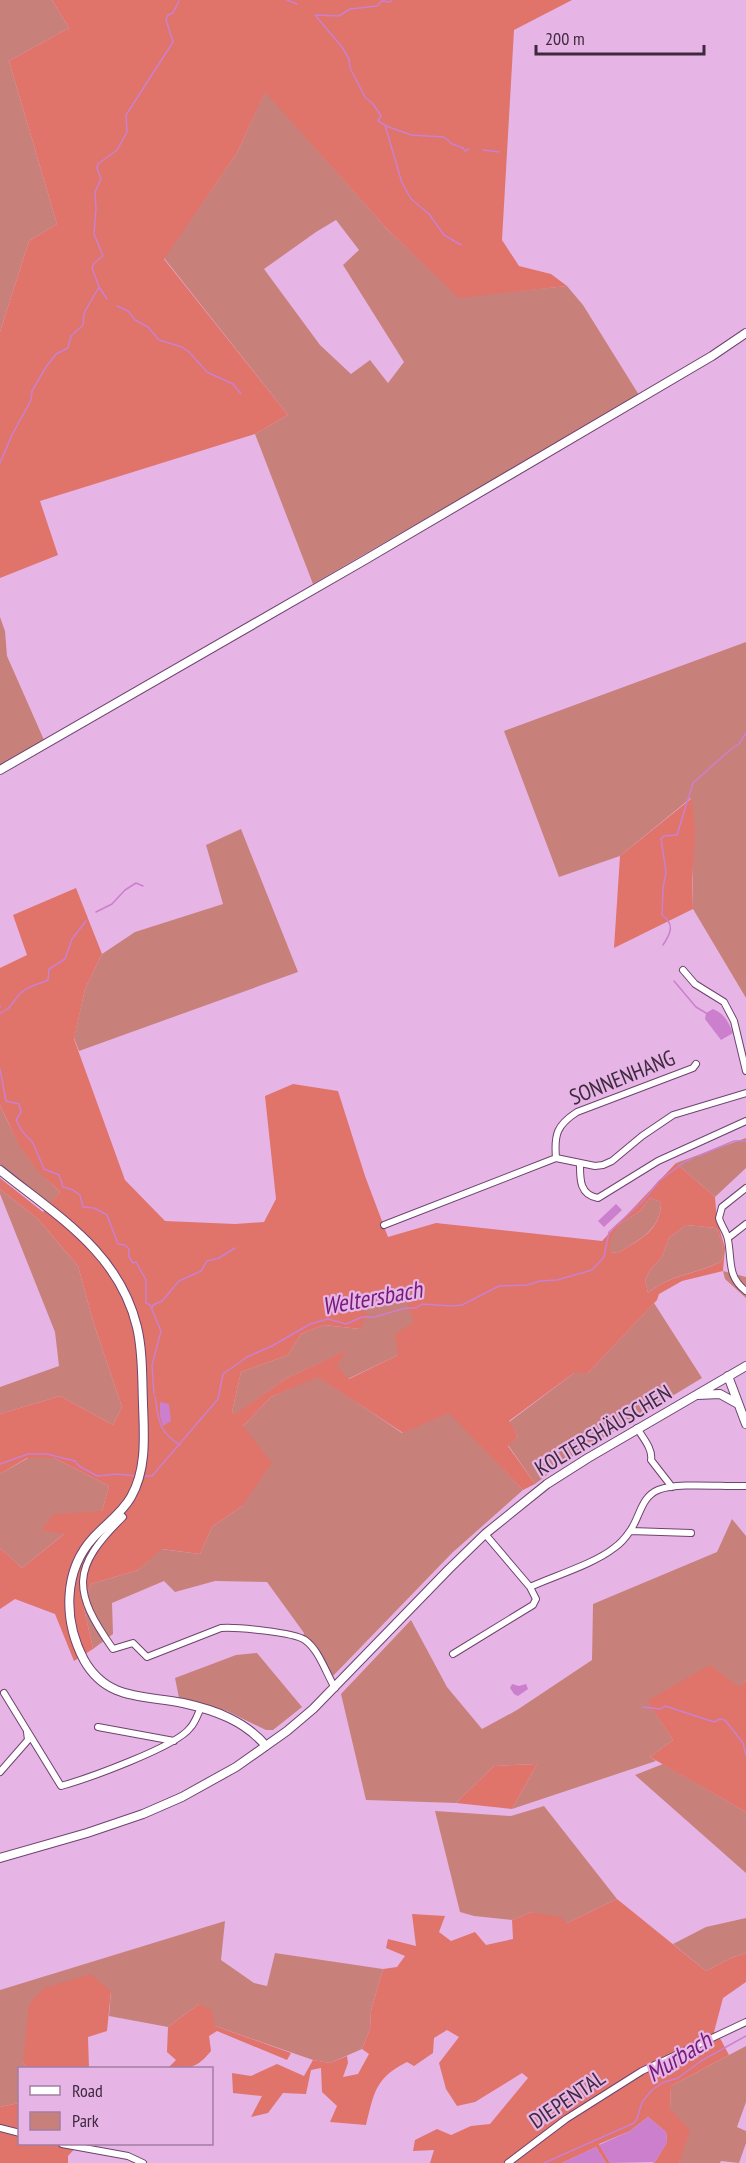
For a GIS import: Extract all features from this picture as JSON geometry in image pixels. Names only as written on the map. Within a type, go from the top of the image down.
[{"type":"street","points":[[0,770],[363,561],[712,356],[746,333]]},
{"type":"street","points":[[682,970],[695,984],[724,1002],[734,1021],[746,1071]]},
{"type":"street","name":"SONNENHANG","points":[[556,1158],[556,1135],[564,1120],[576,1112],[693,1068],[696,1064]]},
{"type":"street","points":[[384,1225],[556,1158],[595,1166],[603,1165],[612,1161],[642,1136],[673,1115],[746,1093]]},
{"type":"street","points":[[580,1163],[581,1184],[585,1192],[598,1198],[670,1155],[691,1148],[745,1122]]},
{"type":"street","points":[[0,1170],[87,1240],[107,1262],[126,1294],[138,1329],[142,1363],[143,1458],[141,1471],[130,1499],[85,1547],[78,1558],[70,1581],[71,1619],[84,1659],[101,1681],[114,1690],[201,1707],[250,1729],[266,1746]]},
{"type":"street","points":[[746,1188],[722,1208],[720,1213],[721,1225],[728,1238],[732,1275],[746,1291]]},
{"type":"street","points":[[728,1238],[746,1224]]},
{"type":"street","name":"KOLTERSHÄUSCHEN","points":[[0,1858],[144,1814],[205,1785],[266,1746],[313,1709],[335,1688],[485,1534],[547,1484],[637,1428],[746,1366]]},
{"type":"street","points":[[728,1376],[746,1424]]},
{"type":"street","points":[[696,1395],[720,1394],[739,1404]]},
{"type":"street","points":[[637,1428],[649,1448],[652,1455],[651,1460],[672,1487]]},
{"type":"street","points":[[530,1587],[614,1548],[631,1531],[643,1504],[659,1489],[746,1486]]},
{"type":"street","points":[[119,1513],[123,1517],[104,1536],[90,1556],[82,1591],[95,1621],[113,1649],[133,1643],[147,1657],[221,1628],[279,1633],[303,1638],[309,1644],[335,1688]]},
{"type":"street","points":[[631,1531],[691,1533]]},
{"type":"street","points":[[453,1654],[533,1605],[536,1599],[530,1587],[485,1534]]},
{"type":"street","points":[[4,1693],[61,1786],[118,1766],[174,1741],[190,1730],[201,1707]]},
{"type":"street","points":[[98,1727],[174,1741]]},
{"type":"street","points":[[0,1772],[28,1740],[27,1730]]},
{"type":"street","name":"DIEPENTAL","points":[[508,2163],[566,2119],[642,2071],[746,2022]]},
{"type":"street","points":[[0,2128],[18,2132]]},
{"type":"street","points":[[67,2145],[128,2157],[143,2163]]},
{"type":"green space","points":[[0,0],[52,0],[69,28],[9,61],[57,224],[29,241],[0,332]]},
{"type":"green space","points":[[265,91],[387,229],[459,297],[567,286],[583,305],[639,395],[313,584],[255,434],[288,415],[164,258],[237,153]],"holes":[[[336,220],[359,250],[343,265],[404,362],[388,383],[370,360],[351,374],[320,345],[264,269]]]},
{"type":"green space","points":[[0,617],[5,631],[7,656],[44,740],[0,766]]},
{"type":"green space","points":[[746,642],[746,998],[693,909],[691,798],[620,856],[559,877],[504,731]]},
{"type":"green space","points":[[241,829],[298,972],[79,1051],[74,1038],[85,989],[102,954],[135,932],[223,904],[206,845]]},
{"type":"green space","points":[[0,1105],[25,1152],[60,1192],[49,1206],[0,1167]]},
{"type":"green space","points":[[746,1138],[746,1168],[715,1197],[676,1163]]},
{"type":"green space","points":[[0,1189],[38,1219],[78,1266],[94,1324],[122,1407],[113,1425],[60,1396],[0,1414],[0,1387],[59,1366],[55,1332]]},
{"type":"green space","points":[[650,1198],[661,1202],[660,1212],[653,1227],[648,1233],[618,1253],[610,1252],[610,1238],[620,1224],[640,1211]]},
{"type":"green space","points":[[686,1225],[716,1228],[723,1248],[722,1261],[675,1278],[648,1293],[645,1280],[650,1270],[662,1257],[669,1238]]},
{"type":"green space","points":[[723,1271],[746,1277],[746,1298],[725,1279]]},
{"type":"green space","points":[[390,1288],[423,1294],[414,1322],[398,1355],[348,1379],[336,1366],[346,1351],[285,1379],[234,1416],[232,1412],[241,1372],[288,1355],[301,1334],[324,1325],[360,1329],[355,1308]]},
{"type":"green space","points":[[654,1303],[702,1378],[570,1458],[535,1484],[508,1445],[518,1436],[509,1422],[574,1373],[588,1373]]},
{"type":"green space","points":[[318,1376],[402,1433],[449,1412],[523,1490],[452,1553],[332,1677],[267,1582],[215,1581],[175,1592],[164,1581],[112,1603],[113,1634],[93,1649],[83,1604],[91,1584],[138,1570],[161,1549],[200,1554],[212,1527],[242,1506],[243,1426],[271,1397]]},
{"type":"green space","points":[[28,1458],[54,1458],[109,1486],[102,1511],[65,1533],[22,1568],[0,1548],[0,1474]]},
{"type":"green space","points":[[732,1519],[746,1536],[746,1680],[740,1687],[648,1702],[673,1740],[650,1757],[656,1761],[512,1809],[537,1764],[494,1766],[456,1803],[366,1800],[341,1694],[411,1620],[447,1687],[482,1729],[517,1710],[592,1660],[593,1604],[717,1552]]},
{"type":"green space","points":[[257,1653],[302,1707],[273,1730],[266,1730],[227,1711],[179,1698],[175,1678],[236,1655]]},
{"type":"green space","points":[[663,1764],[746,1812],[746,1873],[635,1775]]},
{"type":"green space","points":[[544,1806],[617,1899],[567,1923],[532,1912],[512,1920],[474,1916],[460,1912],[435,1811],[511,1816]]},
{"type":"green space","points":[[746,1918],[746,1953],[706,1971],[673,1944],[706,1927]]},
{"type":"green space","points":[[225,1921],[221,1960],[254,1983],[267,1986],[275,1953],[383,1969],[371,2011],[370,2029],[362,2049],[330,2063],[313,2060],[215,2026],[199,2004],[168,2027],[109,2016],[111,1991],[23,2062],[26,2067],[18,2067],[18,2103],[0,2107],[0,1990]]},
{"type":"green space","points":[[746,2046],[746,2102],[737,2127],[746,2131],[746,2143],[739,2163],[721,2161],[720,2163],[679,2163],[681,2153],[670,2109],[671,2086]]},
{"type":"shaded area","points":[[52,0],[572,0],[514,30],[502,240],[519,266],[551,274],[567,286],[459,298],[387,229],[265,92],[237,153],[164,259],[288,415],[255,434],[40,501],[58,555],[0,578],[0,332],[29,241],[57,224],[9,61],[69,28]]},
{"type":"shaded area","points":[[692,798],[695,832],[693,909],[614,948],[620,856]]},
{"type":"shaded area","points":[[76,888],[102,954],[85,989],[74,1039],[125,1180],[165,1221],[235,1224],[264,1222],[276,1199],[265,1096],[293,1084],[338,1091],[365,1176],[388,1237],[436,1223],[602,1241],[676,1163],[715,1197],[717,1221],[725,1248],[723,1271],[682,1281],[659,1294],[657,1300],[588,1373],[574,1373],[509,1421],[518,1436],[508,1446],[535,1484],[523,1490],[449,1413],[403,1433],[318,1377],[271,1397],[243,1426],[272,1463],[242,1506],[212,1527],[200,1554],[162,1549],[138,1570],[91,1584],[83,1604],[93,1649],[74,1661],[55,1614],[15,1599],[0,1609],[0,1548],[22,1568],[64,1534],[41,1530],[54,1514],[102,1511],[109,1486],[54,1458],[27,1458],[0,1474],[0,1414],[60,1396],[113,1425],[122,1407],[94,1324],[78,1266],[38,1219],[0,1189],[0,1178],[43,1212],[60,1192],[37,1170],[19,1145],[0,1105],[0,968],[27,955],[13,915]],"holes":[[[650,1198],[661,1202],[660,1212],[653,1227],[648,1233],[618,1253],[610,1252],[610,1239],[620,1224],[640,1211]],[[686,1225],[716,1228],[723,1248],[722,1261],[675,1278],[648,1293],[645,1280],[650,1270],[662,1257],[669,1238]],[[390,1288],[422,1294],[407,1303],[414,1322],[395,1334],[398,1355],[349,1379],[337,1366],[347,1350],[285,1379],[234,1415],[232,1412],[241,1372],[288,1355],[301,1334],[324,1325],[360,1329],[368,1314],[356,1307]]]},
{"type":"shaded area","points":[[713,1009],[728,1022],[733,1033],[721,1040],[705,1019],[706,1013]]},
{"type":"shaded area","points":[[616,1204],[622,1210],[604,1227],[598,1221]]},
{"type":"shaded area","points":[[160,1402],[169,1404],[171,1421],[163,1426],[160,1416]]},
{"type":"shaded area","points":[[710,1665],[739,1687],[746,1680],[746,1812],[650,1757],[673,1740],[647,1701]]},
{"type":"shaded area","points":[[512,1684],[519,1686],[526,1684],[528,1689],[518,1696],[510,1688]]},
{"type":"shaded area","points":[[537,1764],[512,1809],[456,1803],[494,1766]]},
{"type":"shaded area","points":[[617,1899],[706,1971],[746,1953],[746,1982],[723,1998],[714,2032],[729,2055],[671,2086],[670,2109],[690,2130],[679,2163],[652,2163],[655,2162],[667,2142],[666,2132],[648,2117],[630,2131],[599,2144],[610,2163],[606,2163],[596,2147],[562,2163],[430,2163],[434,2150],[413,2151],[415,2140],[437,2129],[451,2135],[471,2126],[490,2124],[528,2078],[522,2073],[475,2102],[457,2106],[446,2089],[439,2063],[459,2037],[447,2030],[434,2038],[433,2053],[414,2066],[407,2062],[396,2068],[382,2081],[374,2095],[366,2125],[330,2122],[337,2106],[322,2092],[321,2068],[311,2070],[306,2094],[283,2093],[268,2113],[251,2117],[262,2096],[233,2093],[232,2073],[251,2076],[277,2064],[304,2076],[313,2060],[330,2063],[347,2056],[348,2063],[343,2077],[358,2074],[369,2054],[362,2049],[370,2029],[371,2011],[383,1969],[397,1967],[405,1956],[386,1948],[388,1939],[416,1946],[412,1914],[445,1916],[439,1932],[451,1941],[475,1932],[486,1945],[513,1939],[512,1920],[532,1912],[560,1917],[567,1923]]},
{"type":"shaded area","points":[[91,1974],[111,1991],[107,2031],[88,2037],[89,2067],[26,2067],[23,2062],[29,2004],[44,1988]]},
{"type":"shaded area","points":[[199,2004],[212,2010],[215,2026],[291,2053],[287,2060],[217,2031],[209,2036],[211,2051],[197,2064],[190,2067],[169,2067],[176,2060],[167,2052],[168,2027]]},
{"type":"shaded area","points":[[18,2103],[18,2145],[78,2145],[68,2156],[68,2163],[0,2163],[0,2107]]},
{"type":"shaded area","points":[[648,2117],[666,2132],[667,2142],[655,2162],[610,2163],[599,2145],[630,2131]]},
{"type":"shaded area","points":[[596,2147],[606,2163],[562,2163]]},
{"type":"waterway","points":[[287,0],[297,4]]},
{"type":"waterway","points":[[316,15],[339,16],[350,9],[377,6],[382,1],[392,0]]},
{"type":"waterway","points":[[0,463],[31,400],[32,391],[56,354],[68,348],[71,336],[83,325],[84,313],[99,287],[92,268],[94,263],[103,256],[94,234],[95,192],[101,179],[98,164],[117,150],[127,132],[126,115],[173,42],[166,20],[168,15],[173,13],[179,1]]},
{"type":"waterway","points":[[315,15],[342,47],[365,97],[381,116],[378,121],[385,125],[402,183],[411,199],[429,214],[444,235],[461,245]]},
{"type":"waterway","points":[[386,126],[411,135],[444,137],[465,151],[469,149]]},
{"type":"waterway","points":[[483,150],[499,152]]},
{"type":"waterway","points":[[99,287],[107,299]]},
{"type":"waterway","points":[[117,306],[128,311],[135,320],[148,327],[159,340],[182,347],[207,372],[233,384],[241,394]]},
{"type":"waterway","points":[[663,945],[668,937],[670,925],[662,915],[666,872],[661,839],[664,836],[677,835],[693,783],[739,744],[746,733]]},
{"type":"waterway","points":[[96,912],[112,904],[125,890],[136,883],[143,886]]},
{"type":"waterway","points":[[0,1013],[9,1008],[24,990],[48,980],[49,969],[65,959],[72,939],[86,921]]},
{"type":"waterway","points":[[674,981],[696,1007],[706,1013]]},
{"type":"waterway","points":[[0,1069],[6,1101],[19,1104],[21,1112],[16,1120],[33,1143],[44,1169],[59,1175],[63,1187],[80,1195],[83,1207],[94,1208],[107,1215],[118,1244],[125,1245],[129,1249],[129,1257],[133,1263],[136,1262],[146,1280],[146,1303],[150,1305],[161,1331],[152,1365],[154,1394]]},
{"type":"waterway","name":"Weltersbach","points":[[698,1156],[734,1141],[746,1141]]},
{"type":"waterway","name":"Weltersbach","points":[[143,1476],[152,1476],[218,1399],[223,1374],[247,1357],[272,1346],[310,1324],[328,1319],[346,1324],[362,1317],[374,1317],[406,1308],[416,1308],[422,1304],[462,1305],[499,1286],[527,1285],[540,1281],[557,1280],[592,1270],[604,1257],[609,1232],[643,1201],[659,1181],[693,1158]]},
{"type":"waterway","points":[[152,1308],[153,1305],[162,1301],[179,1281],[201,1271],[207,1261],[219,1258],[235,1248]]},
{"type":"waterway","points":[[155,1396],[163,1430],[180,1445]]},
{"type":"waterway","name":"Weltersbach","points":[[0,1464],[28,1454],[47,1454],[75,1461],[79,1466],[97,1476],[117,1474],[135,1476]]},
{"type":"waterway","points":[[643,1707],[661,1709],[665,1706],[714,1722],[720,1719],[725,1720],[743,1743],[746,1755]]},
{"type":"waterway","name":"Murbach","points":[[544,2163],[634,2123],[642,2102],[652,2090],[664,2082],[678,2078],[701,2061],[746,2036]]}]
